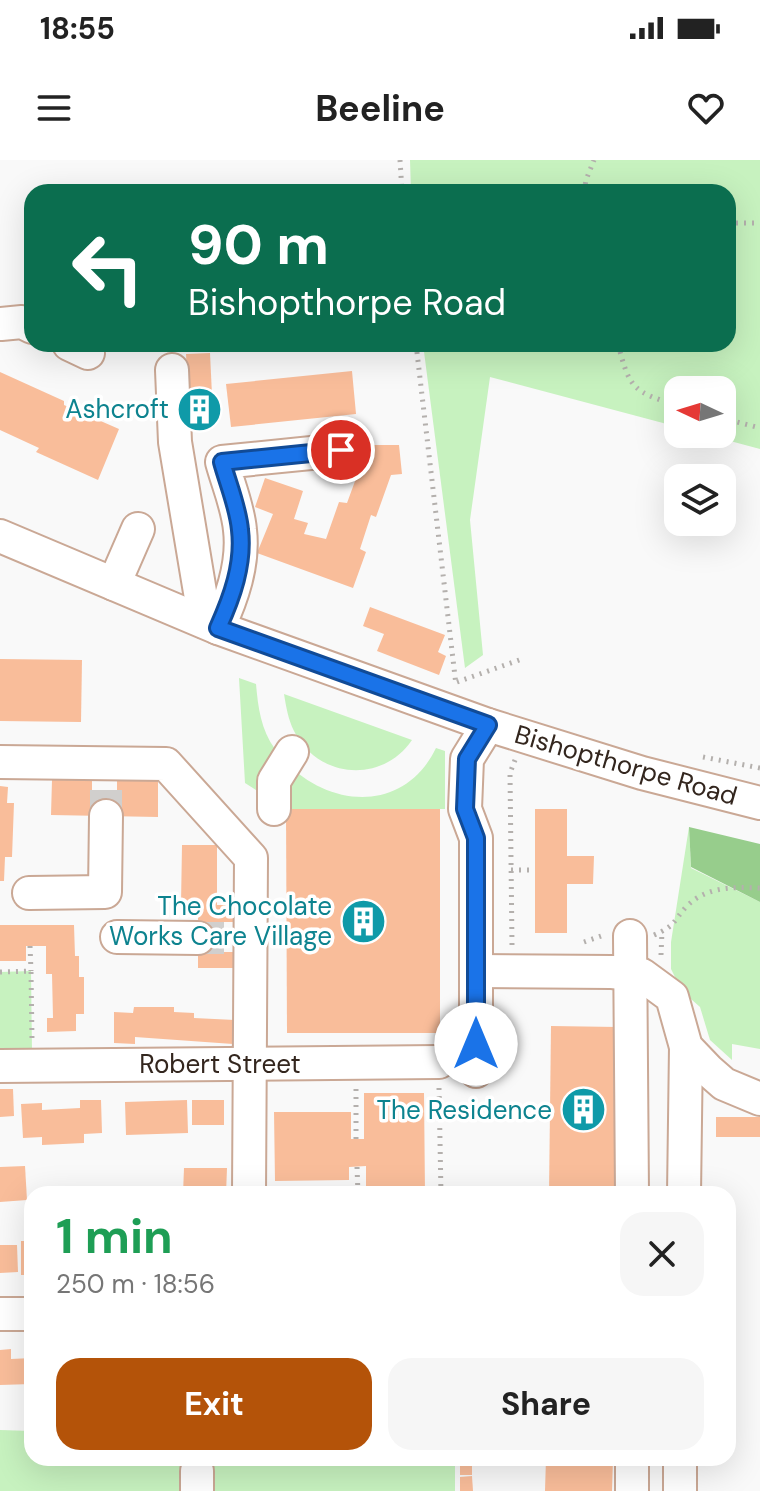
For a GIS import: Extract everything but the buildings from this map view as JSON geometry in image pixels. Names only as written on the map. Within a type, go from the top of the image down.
[{"type":"street","points":[[172,370],[175,442],[212,625]]},
{"type":"street","points":[[212,625],[235,586],[241,540],[222,462],[341,450]]},
{"type":"street","points":[[114,584],[138,529]]},
{"type":"street","name":"Bishopthorpe Road","points":[[0,536],[212,625],[455,698],[488,725],[642,773],[760,803]]},
{"type":"street","points":[[476,1071],[476,838],[487,809],[488,725]]},
{"type":"street","points":[[274,809],[274,781],[292,752]]},
{"type":"street","points":[[0,762],[106,790],[166,764],[251,858],[224,938],[250,1064],[249,1186]]},
{"type":"street","points":[[29,893],[105,892],[106,790]]},
{"type":"street","points":[[630,936],[632,1186]]},
{"type":"street","points":[[117,937],[224,938]]},
{"type":"street","points":[[476,971],[631,973],[642,975],[672,997],[686,1047],[684,1186]]},
{"type":"street","points":[[686,1047],[724,1084],[760,1099]]},
{"type":"street","name":"Robert Street","points":[[16,1066],[439,1062]]},
{"type":"street","points":[[0,1314],[24,1314]]},
{"type":"street","points":[[632,1466],[632,1491]]},
{"type":"street","points":[[680,1466],[680,1491]]},
{"type":"path","points":[[400,160],[402,184]]},
{"type":"path","points":[[585,184],[594,160]]},
{"type":"path","points":[[736,223],[760,223]]},
{"type":"path","points":[[417,352],[455,698],[522,659]]},
{"type":"path","points":[[620,352],[626,376],[641,394],[664,401]]},
{"type":"path","points":[[736,422],[760,428]]},
{"type":"path","points":[[522,736],[510,773],[512,949],[526,949]]},
{"type":"path","points":[[511,870],[535,870]]},
{"type":"path","points":[[580,944],[599,935],[656,934],[674,926],[688,906],[707,893],[728,887],[760,888]]},
{"type":"path","points":[[16,1066],[31,971],[30,946]]},
{"type":"path","points":[[0,972],[31,971]]},
{"type":"path","points":[[355,1064],[356,1139]]},
{"type":"path","points":[[357,1167],[358,1186]]},
{"type":"green space","points":[[410,160],[760,160],[760,449],[736,443],[736,376],[664,376],[664,423],[490,377],[470,520],[483,655],[465,668],[424,352],[736,352],[736,184],[411,184]]},
{"type":"green space","points":[[239,678],[256,684],[263,726],[275,749],[292,768],[313,783],[335,793],[358,797],[380,795],[402,787],[421,771],[436,748],[445,751],[445,809],[286,809],[245,783]]},
{"type":"green space","points":[[284,694],[412,740],[384,764],[368,769],[334,767],[318,759],[294,731]]},
{"type":"green space","points":[[689,827],[691,868],[760,902],[760,1049],[732,1044],[732,1060],[710,1040],[700,1007],[682,991],[671,969],[671,942]]},
{"type":"green space","points":[[689,827],[760,844],[760,902],[691,867]]},
{"type":"green space","points":[[31,971],[32,1052],[0,1052],[0,972]]},
{"type":"green space","points":[[0,1430],[24,1431],[24,1466],[455,1466],[455,1491],[0,1491]]},
{"type":"tunnel","points":[[106,790],[106,816]]},
{"type":"tunnel","points":[[198,938],[224,938]]},
{"type":"place","name":"Ashcroft","points":[[200,409]]},
{"type":"place","name":"The Chocolate Works Care Village","points":[[363,921]]},
{"type":"place","name":"The Residence","points":[[583,1110]]},
{"type":"route","points":[[341,450],[222,462],[241,540],[235,586],[218,628],[488,725],[467,759],[465,809],[476,838],[476,1044]]}]
